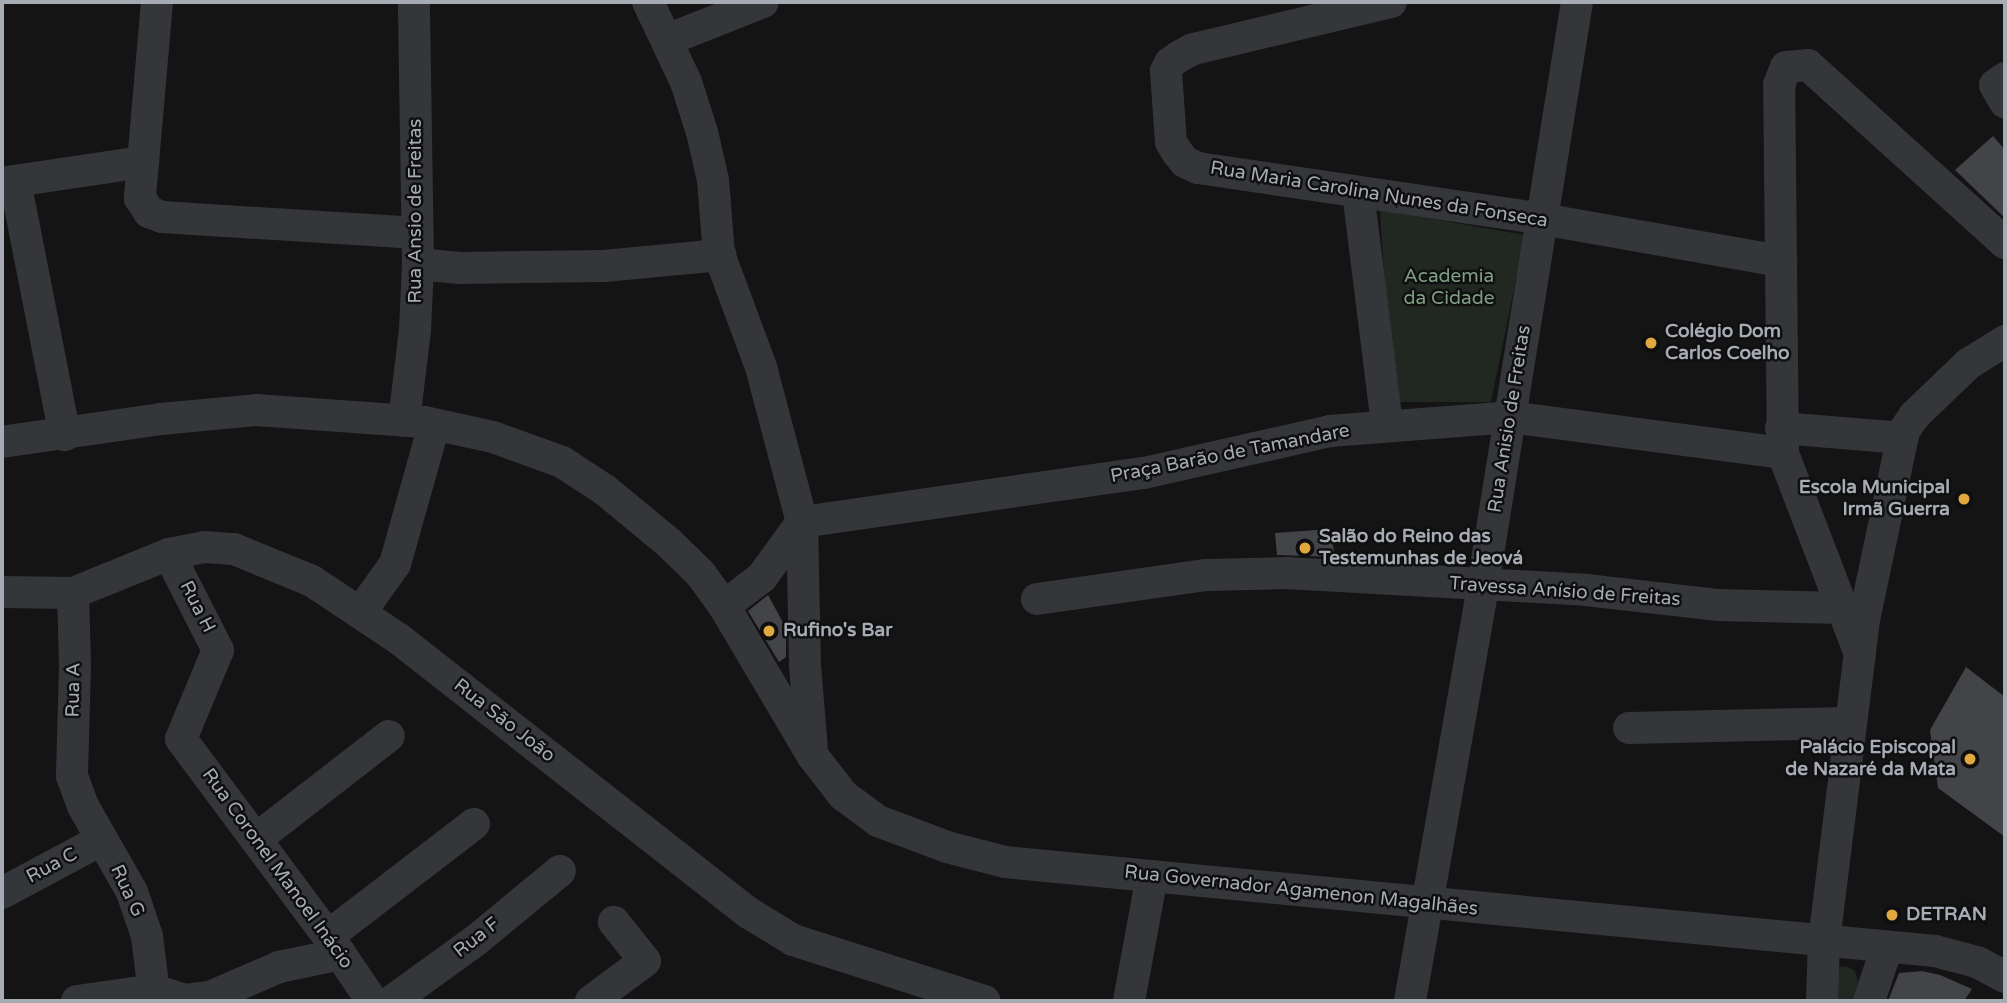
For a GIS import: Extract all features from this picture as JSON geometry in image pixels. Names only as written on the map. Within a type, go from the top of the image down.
[{"type":"street","points":[[157,2],[140,198],[143,207],[162,216],[418,233]]},
{"type":"street","name":"Rua Ansio de Freitas","points":[[404,421],[415,330],[418,264],[414,2]]},
{"type":"street","points":[[648,2],[667,40],[702,132],[713,180],[720,255],[761,367],[802,522],[805,665],[812,755]]},
{"type":"street","points":[[667,40],[763,2]]},
{"type":"street","name":"Rua Anisio de Freitas","points":[[1410,1001],[1483,585],[1577,2]]},
{"type":"street","name":"Rua Maria Carolina Nunes da Fonseca","points":[[1383,3],[1193,49],[1170,63],[1166,71],[1171,142],[1185,162],[1198,168],[1542,219],[1781,261]]},
{"type":"street","points":[[1860,654],[1782,441],[1779,85],[1786,67],[1808,65],[2005,243]]},
{"type":"street","points":[[2005,78],[1995,85],[2005,102]]},
{"type":"street","points":[[65,435],[8,182],[143,162]]},
{"type":"street","points":[[1358,192],[1387,426]]},
{"type":"street","points":[[418,264],[460,268],[604,266],[720,255]]},
{"type":"street","points":[[1822,1001],[1824,942],[1860,654],[1903,438],[1914,416],[1968,364],[2005,341]]},
{"type":"street","name":"Rua Governador Agamenon Magalhães","points":[[2,442],[65,435],[160,419],[256,410],[434,425],[493,437],[562,462],[605,491],[700,573],[724,606],[812,755],[843,795],[878,821],[947,847],[1005,862],[1946,954],[1977,962],[2005,976]]},
{"type":"street","name":"Praça Barão de Tamandare","points":[[802,522],[1144,473],[1330,431],[1387,426],[1510,417],[1782,441],[1903,438]]},
{"type":"street","points":[[360,613],[395,564],[434,425]]},
{"type":"street","points":[[724,606],[762,577],[802,522]]},
{"type":"street","name":"Rua São João","points":[[2,592],[73,593],[169,554],[204,547],[234,549],[312,581],[360,613],[509,723],[749,914],[793,940],[984,1001]]},
{"type":"street","name":"Rua H","points":[[169,554],[218,650],[181,739]]},
{"type":"street","name":"Travessa Anísio de Freitas","points":[[1037,599],[1206,575],[1286,572],[1586,590],[1717,605],[1843,608]]},
{"type":"street","name":"Rua A","points":[[73,593],[75,666],[72,776],[75,788]]},
{"type":"street","points":[[1629,728],[1851,723]]},
{"type":"street","points":[[257,839],[389,736]]},
{"type":"street","name":"Rua Coronel Manoel Inácio","points":[[181,739],[335,945],[372,1001]]},
{"type":"street","name":"Rua G","points":[[75,788],[101,840],[132,892],[143,925],[154,996]]},
{"type":"street","points":[[77,1001],[154,996],[185,1000],[210,997],[335,945],[474,824]]},
{"type":"street","name":"Rua C","points":[[2,893],[101,840]]},
{"type":"street","name":"Rua F","points":[[393,1001],[475,941],[560,872]]},
{"type":"street","points":[[1129,1001],[1152,876]]},
{"type":"street","points":[[591,1001],[645,961],[614,922]]},
{"type":"street","points":[[1869,1001],[1887,947]]},
{"type":"green space","name":"Academia da Cidade","points":[[1380,210],[1525,235],[1491,402],[1400,402],[1386,306]]},
{"type":"green space","points":[[1846,966],[1855,971],[1858,983],[1853,1001],[1830,1001],[1839,967]]},
{"type":"building","points":[[1993,136],[2005,150],[2005,218],[1955,170]]},
{"type":"building","name":"Salão do Reino das Testemunhas de Jeová","points":[[1330,529],[1335,557],[1277,555],[1275,533]]},
{"type":"building","points":[[768,595],[786,628],[786,657],[779,662],[748,611]]},
{"type":"building","name":"Palácio Episcopal de Nazaré da Mata","points":[[1966,667],[2005,697],[2005,837],[1938,788],[1930,730]]},
{"type":"building","points":[[1922,971],[1940,975],[1972,989],[1964,1001],[1888,1001],[1899,973]]},
{"type":"place","name":"Colégio Dom Carlos Coelho","points":[[1651,343]]},
{"type":"place","name":"Escola Municipal Irmã Guerra","points":[[1964,499]]},
{"type":"place","name":"Salão do Reino das Testemunhas de Jeová","points":[[1305,548]]},
{"type":"place","name":"Rufino's Bar","points":[[769,631]]},
{"type":"place","name":"Palácio Episcopal de Nazaré da Mata","points":[[1970,759]]},
{"type":"place","name":"DETRAN","points":[[1892,915]]}]
